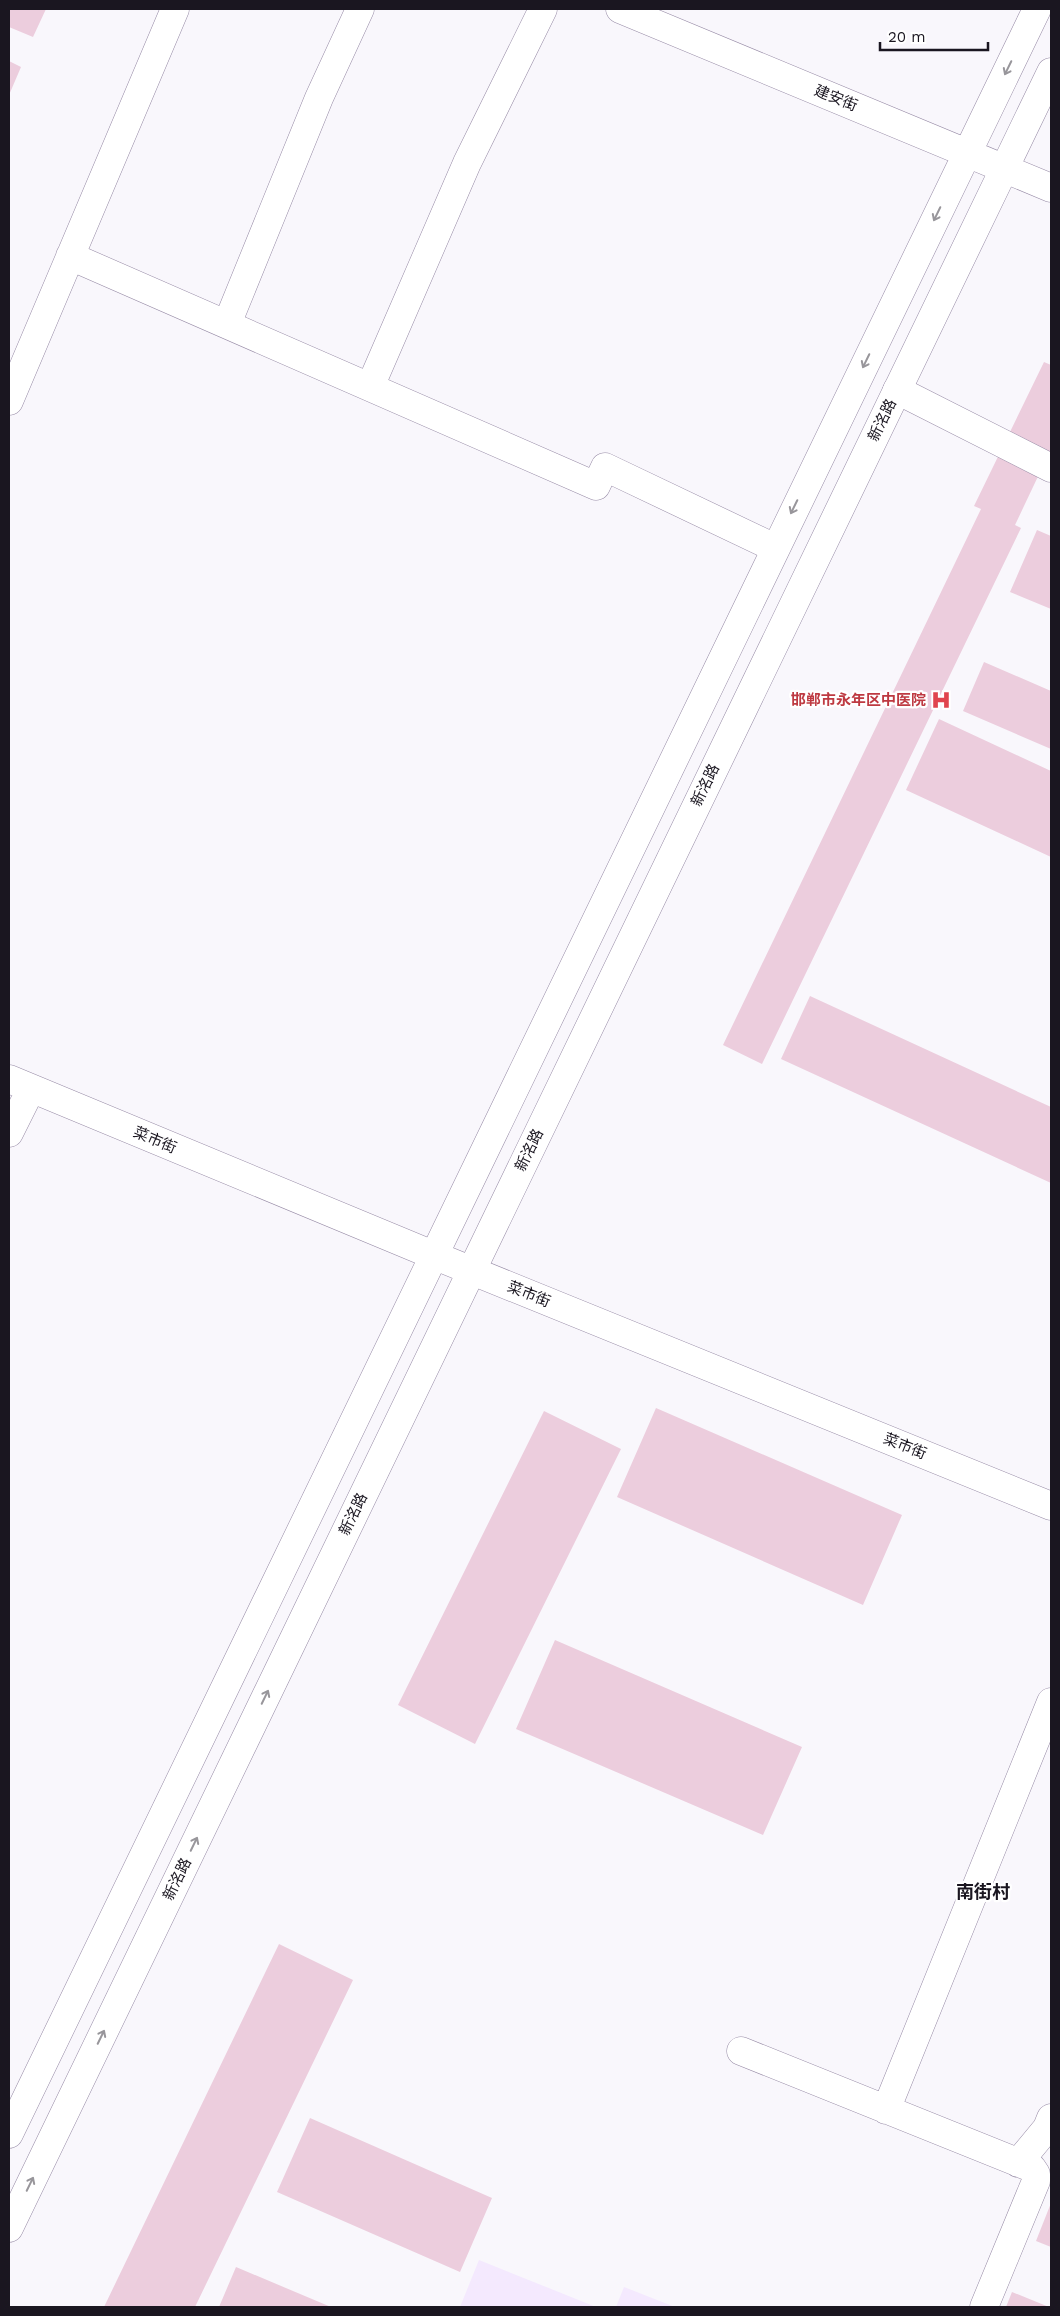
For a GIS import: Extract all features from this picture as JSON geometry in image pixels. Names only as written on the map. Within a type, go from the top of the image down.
[{"type":"main road","points":[[9,401],[175,9]]},
{"type":"main road","points":[[227,324],[319,98],[360,9]]},
{"type":"main road","points":[[370,387],[467,163],[543,9]]},
{"type":"main road","name":"建安街","points":[[620,9],[1051,188]]},
{"type":"main road","points":[[9,2134],[1037,9]]},
{"type":"main road","name":"新洺路","points":[[9,2228],[1051,72]]},
{"type":"main road","points":[[70,256],[596,486],[605,467],[775,548]]},
{"type":"main road","points":[[897,390],[1051,468]]},
{"type":"main road","points":[[9,1133],[20,1084]]},
{"type":"main road","name":"菜市街","points":[[20,1084],[471,1271],[1051,1506]]},
{"type":"main road","points":[[886,2110],[1051,1702]]},
{"type":"main road","points":[[741,2051],[1032,2168],[1036,2174],[1036,2181],[984,2307]]},
{"type":"main road","points":[[1018,2163],[1047,2128],[1051,2118]]},
{"type":"shaded area","points":[[479,2260],[596,2307],[460,2307]]},
{"type":"shaded area","points":[[624,2287],[675,2307],[616,2307]]},
{"type":"building","points":[[9,9],[46,9],[33,37],[9,27]]},
{"type":"building","points":[[9,61],[21,67],[9,95]]},
{"type":"building","points":[[1044,362],[1051,365],[1051,449],[1015,525],[1021,528],[762,1064],[723,1045],[981,509],[974,506]]},
{"type":"building","points":[[1037,530],[1051,536],[1051,609],[1010,592]]},
{"type":"building","points":[[984,662],[1051,691],[1051,749],[963,711]]},
{"type":"building","points":[[939,719],[1051,771],[1051,857],[906,790]]},
{"type":"building","points":[[810,996],[1051,1107],[1051,1183],[781,1059]]},
{"type":"building","points":[[656,1408],[902,1515],[863,1605],[617,1497]]},
{"type":"building","points":[[544,1411],[621,1449],[475,1744],[398,1705]]},
{"type":"building","points":[[555,1640],[802,1747],[763,1835],[516,1729]]},
{"type":"building","points":[[279,1944],[353,1980],[195,2307],[104,2307]]},
{"type":"building","points":[[310,2118],[492,2198],[460,2272],[277,2192]]},
{"type":"building","points":[[1051,2203],[1051,2247],[1036,2241]]},
{"type":"building","points":[[236,2267],[331,2307],[219,2307]]},
{"type":"building","points":[[1012,2292],[1049,2307],[1006,2307]]},
{"type":"place","name":"邯郸市永年区中医院","points":[[941,700]]},
{"type":"district","name":"南街村","points":[[983,1891]]}]
